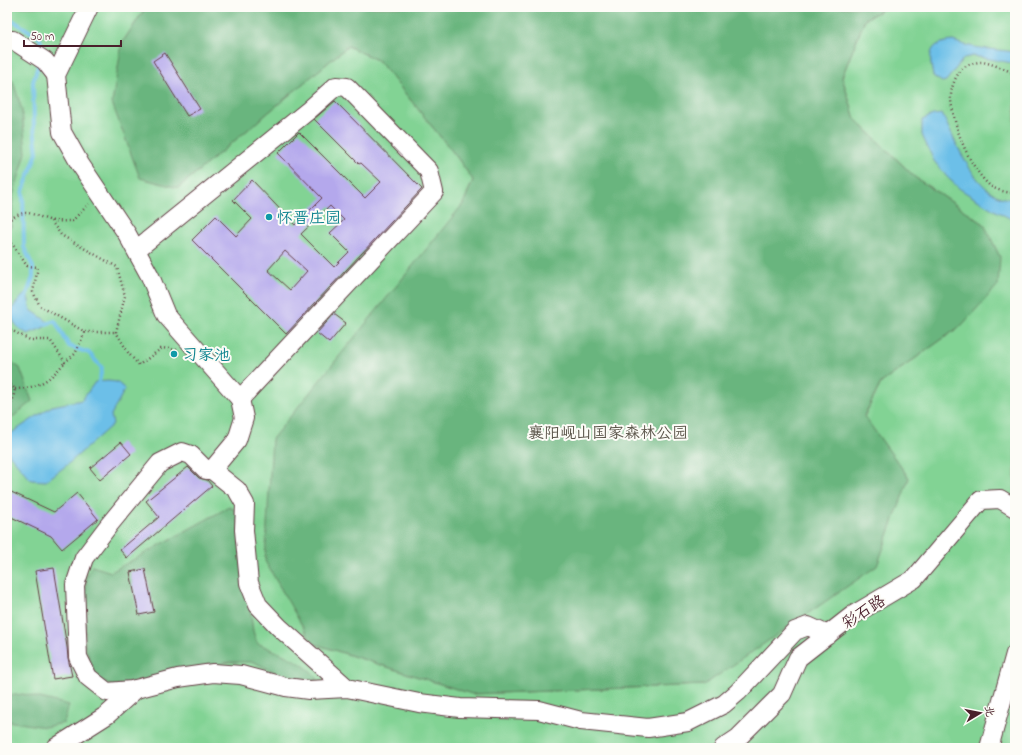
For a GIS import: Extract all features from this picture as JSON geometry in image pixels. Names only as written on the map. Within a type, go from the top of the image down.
[{"type":"street","points":[[45,63],[89,7]]},
{"type":"street","points":[[7,40],[13,40],[45,63],[62,132],[80,164],[127,234],[150,276],[166,315],[240,399],[244,418],[237,440],[212,470]]},
{"type":"street","points":[[136,250],[309,110],[336,86],[347,86],[429,171],[434,192],[240,399]]},
{"type":"street","points":[[347,688],[279,627],[258,605],[249,583],[244,530],[245,504],[237,490],[212,470],[206,470],[192,455],[182,452],[160,463],[84,558],[75,585],[78,658],[88,678],[107,692],[136,689],[178,678],[213,673],[241,675],[286,687],[309,690],[347,688],[418,703],[460,708],[539,710],[581,721],[648,728],[688,722],[724,704],[738,692],[795,631],[808,626],[828,635]]},
{"type":"street","name":"彩石路","points":[[723,748],[738,738],[782,694],[798,658],[854,615],[914,579],[981,500],[1000,499],[1015,508]]},
{"type":"street","points":[[989,748],[1015,654]]},
{"type":"street","points":[[55,748],[107,715],[136,689]]},
{"type":"path","points":[[1015,74],[982,62],[966,66],[953,80],[951,99],[955,122],[963,146],[981,175],[990,187],[1009,193],[1015,193]]},
{"type":"path","points":[[7,221],[18,214],[29,212],[51,220],[72,221],[89,203],[97,190]]},
{"type":"path","points":[[51,220],[61,235],[117,267],[125,296],[116,332],[129,354],[139,365],[162,348],[182,350],[193,347]]},
{"type":"path","points":[[7,236],[27,266],[38,267],[33,292],[40,306],[85,332],[116,332]]},
{"type":"path","points":[[7,328],[30,340],[50,340],[65,362]]},
{"type":"path","points":[[7,375],[8,383],[15,389],[26,389],[36,386],[49,379],[75,354],[85,332]]},
{"type":"path","points":[[7,409],[12,404],[15,389]]},
{"type":"green space","name":"习家池","points":[[7,7],[146,7],[122,43],[178,188],[348,46],[379,61],[456,156],[473,180],[463,204],[312,643],[472,694],[704,685],[909,478],[864,417],[881,383],[962,325],[984,224],[916,178],[855,119],[842,77],[865,19],[887,7],[1015,7],[1015,748],[7,748]]},
{"type":"green space","name":"襄阳岘山国家森林公园","points":[[146,7],[887,7],[865,19],[842,77],[855,119],[916,178],[984,224],[1000,257],[998,285],[962,325],[881,383],[864,416],[909,478],[877,566],[704,685],[472,694],[312,643],[265,561],[272,439],[463,204],[473,180],[456,156],[379,61],[348,46],[178,188],[140,178],[112,103],[122,43]]},
{"type":"green space","points":[[7,79],[13,81],[22,110],[26,153],[13,196],[11,227],[7,231]]},
{"type":"green space","points":[[7,359],[20,368],[32,401],[7,422]]},
{"type":"green space","points":[[229,507],[237,511],[253,631],[257,643],[298,662],[312,672],[318,679],[311,682],[283,676],[254,662],[229,662],[143,682],[112,686],[96,677],[85,646],[86,578],[92,566],[111,572]]},
{"type":"green space","points":[[23,694],[69,705],[64,723],[45,727],[7,721],[7,696]]},
{"type":"water","points":[[953,41],[976,47],[1015,52],[1015,66],[1012,63],[973,56],[964,58],[946,81],[942,82],[933,76],[931,62],[932,51],[938,44]]},
{"type":"water","points":[[942,114],[961,154],[979,181],[990,191],[1002,197],[1015,199],[1015,221],[960,189],[947,177],[934,161],[922,135],[922,120],[933,115]]},
{"type":"water","points":[[27,292],[31,310],[50,323],[43,328],[28,334],[17,326],[12,315],[14,306]]},
{"type":"water","points":[[95,382],[117,382],[125,389],[111,415],[113,424],[67,465],[46,481],[31,480],[7,452],[7,436],[52,406],[82,400]]},
{"type":"building","points":[[165,53],[200,109],[187,116],[153,61]]},
{"type":"building","name":"怀晋庄园","points":[[335,101],[422,189],[286,334],[192,240],[216,216],[236,236],[252,219],[233,200],[252,180],[295,225],[322,198],[278,153],[299,132],[365,198],[381,182],[361,163],[359,164],[314,119]],"holes":[[[330,206],[344,220],[330,233],[349,252],[334,267],[301,234]],[[285,251],[307,271],[290,290],[268,270]]]},
{"type":"building","points":[[334,314],[346,323],[329,343],[317,333]]},
{"type":"building","points":[[121,442],[131,454],[100,480],[90,468]]},
{"type":"building","points":[[188,467],[199,478],[207,480],[212,486],[127,558],[120,550],[159,517],[146,501]]},
{"type":"building","points":[[7,490],[54,512],[77,493],[98,519],[62,549],[51,536],[7,515]]},
{"type":"building","points":[[54,568],[72,676],[53,679],[35,571]]},
{"type":"building","points":[[145,569],[154,612],[139,615],[130,572]]},
{"type":"waterway","points":[[7,17],[39,37],[43,47],[41,54]]},
{"type":"waterway","points":[[26,297],[33,277],[33,267],[24,247],[23,191],[37,153],[34,128],[33,82],[39,62]]},
{"type":"waterway","points":[[46,324],[55,321],[69,346],[89,353],[102,368],[99,382]]},
{"type":"place","name":"怀晋庄园","points":[[269,217]]},
{"type":"place","name":"习家池","points":[[174,354]]}]
